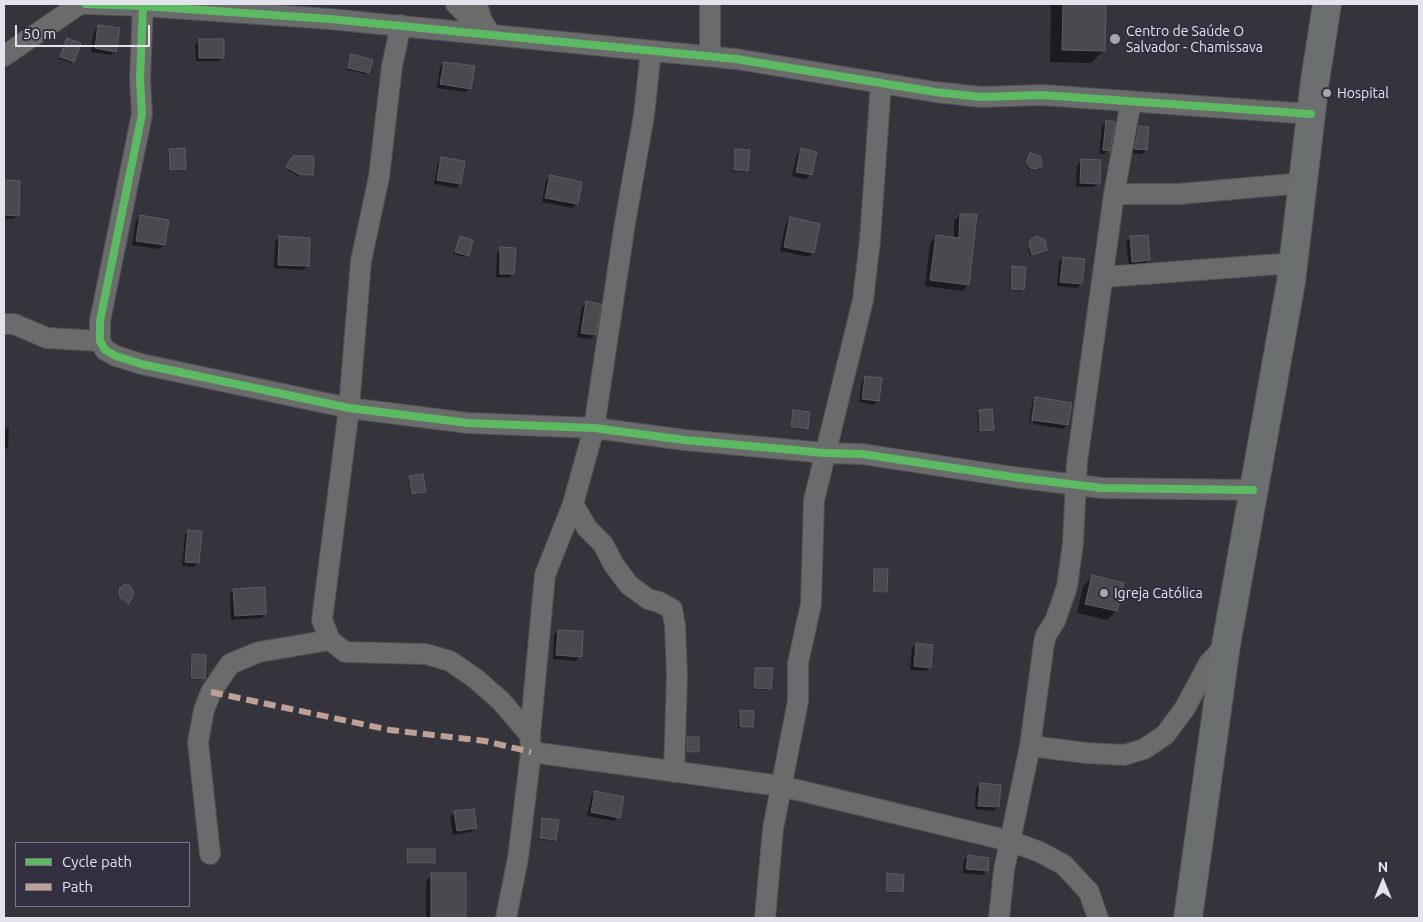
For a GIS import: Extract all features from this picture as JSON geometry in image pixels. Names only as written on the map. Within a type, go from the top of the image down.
[{"type":"street","points":[[4,56],[80,4]]},
{"type":"street","points":[[86,4],[330,18],[401,25],[483,20]]},
{"type":"street","points":[[456,4],[472,20],[483,20],[651,51],[736,59],[935,92],[981,97],[1042,95],[1311,114]]},
{"type":"street","points":[[710,4],[710,56]]},
{"type":"street","points":[[1188,918],[1226,645],[1294,262],[1311,114],[1327,4]]},
{"type":"street","points":[[143,6],[140,79],[142,114],[100,321],[100,341],[105,350],[110,353],[141,364],[349,408],[468,423],[594,428],[685,440],[825,453],[862,454],[1076,486],[1253,490]]},
{"type":"street","points":[[401,25],[392,66],[379,177],[361,261],[349,408],[322,620],[330,640],[345,652],[426,654],[450,661],[501,701],[531,744],[674,772],[781,786],[1010,841],[1040,852],[1064,865],[1089,892],[1098,918]]},
{"type":"street","points":[[506,918],[518,858],[531,744],[545,574],[573,504],[594,428],[625,223],[644,115],[651,51]]},
{"type":"street","points":[[765,918],[769,860],[798,701],[798,663],[811,604],[814,500],[863,300],[870,240],[881,83]]},
{"type":"street","points":[[999,918],[1004,870],[1030,746],[1044,644],[1046,635],[1055,621],[1067,587],[1073,543],[1077,462],[1114,194],[1130,101]]},
{"type":"street","points":[[1114,194],[1178,194],[1303,183]]},
{"type":"street","points":[[1104,277],[1294,262]]},
{"type":"street","points":[[4,324],[14,324],[47,338],[100,341]]},
{"type":"street","points":[[573,504],[587,528],[603,544],[614,565],[629,585],[648,599],[672,609],[675,625],[678,676],[674,772]]},
{"type":"street","points":[[210,854],[198,742],[204,710],[211,692],[230,664],[259,652],[330,640]]},
{"type":"street","points":[[1030,746],[1087,753],[1124,755],[1144,749],[1166,735],[1185,708],[1209,663],[1226,645]]},
{"type":"building","points":[[1063,4],[1106,4],[1105,51],[1062,50]]},
{"type":"building","points":[[98,25],[120,28],[116,52],[95,48]]},
{"type":"building","points":[[67,38],[81,43],[74,62],[60,57]]},
{"type":"building","points":[[199,39],[224,39],[224,58],[199,58]]},
{"type":"building","points":[[351,54],[373,60],[369,73],[348,68]]},
{"type":"building","points":[[444,62],[475,66],[471,89],[440,84]]},
{"type":"building","points":[[1106,120],[1115,122],[1110,151],[1103,150]]},
{"type":"building","points":[[1139,126],[1149,127],[1147,150],[1134,149]]},
{"type":"building","points":[[185,148],[186,169],[170,170],[169,149]]},
{"type":"building","points":[[801,148],[817,152],[812,175],[796,172]]},
{"type":"building","points":[[735,149],[750,150],[748,171],[734,170]]},
{"type":"building","points":[[1030,153],[1041,158],[1042,166],[1035,169],[1030,168],[1027,160]]},
{"type":"building","points":[[293,156],[314,156],[313,175],[300,175],[286,167]]},
{"type":"building","points":[[441,157],[465,161],[461,184],[437,180]]},
{"type":"building","points":[[1081,159],[1101,160],[1100,184],[1080,183]]},
{"type":"building","points":[[550,175],[582,182],[578,204],[545,198]]},
{"type":"building","points":[[4,180],[20,181],[19,216],[4,215]]},
{"type":"building","points":[[960,214],[977,214],[969,285],[930,280],[936,235],[959,238]]},
{"type":"building","points":[[140,215],[169,220],[165,245],[136,241]]},
{"type":"building","points":[[790,217],[820,224],[814,253],[784,247]]},
{"type":"building","points":[[1148,235],[1150,260],[1132,262],[1130,236]]},
{"type":"building","points":[[279,236],[310,238],[309,266],[278,265]]},
{"type":"building","points":[[460,236],[473,240],[469,256],[455,252]]},
{"type":"building","points":[[1037,236],[1045,240],[1047,250],[1032,255],[1029,245],[1030,240]]},
{"type":"building","points":[[500,247],[516,248],[514,274],[500,274]]},
{"type":"building","points":[[1063,257],[1085,259],[1082,284],[1060,282]]},
{"type":"building","points":[[1012,266],[1026,267],[1024,290],[1011,289]]},
{"type":"building","points":[[586,301],[601,304],[596,335],[581,333]]},
{"type":"building","points":[[865,376],[882,378],[879,401],[862,399]]},
{"type":"building","points":[[1035,397],[1072,403],[1068,425],[1032,420]]},
{"type":"building","points":[[992,409],[994,430],[980,431],[979,410]]},
{"type":"building","points":[[793,410],[810,412],[808,429],[791,427]]},
{"type":"building","points":[[423,474],[426,492],[412,494],[409,476]]},
{"type":"building","points":[[188,530],[202,531],[199,563],[185,562]]},
{"type":"building","points":[[874,569],[888,569],[887,592],[873,592]]},
{"type":"building","points":[[1092,575],[1124,583],[1117,611],[1085,604]]},
{"type":"building","points":[[124,585],[129,585],[134,593],[129,604],[120,597],[120,588]]},
{"type":"building","points":[[265,587],[266,614],[235,616],[233,589]]},
{"type":"building","points":[[558,630],[583,631],[582,657],[556,655]]},
{"type":"building","points":[[916,643],[933,645],[931,668],[914,666]]},
{"type":"building","points":[[192,654],[206,655],[205,679],[191,678]]},
{"type":"building","points":[[755,668],[773,668],[771,689],[754,688]]},
{"type":"building","points":[[740,710],[754,711],[753,727],[740,727]]},
{"type":"building","points":[[687,737],[699,737],[699,752],[687,752]]},
{"type":"building","points":[[980,783],[1001,785],[999,807],[978,806]]},
{"type":"building","points":[[595,791],[624,797],[620,818],[591,812]]},
{"type":"building","points":[[474,809],[477,828],[457,831],[454,811]]},
{"type":"building","points":[[542,818],[559,820],[556,840],[540,838]]},
{"type":"building","points":[[407,849],[435,849],[435,863],[407,863]]},
{"type":"building","points":[[968,855],[989,858],[988,871],[966,869]]},
{"type":"building","points":[[431,873],[466,873],[466,918],[431,918]]},
{"type":"building","points":[[887,873],[904,875],[903,892],[886,891]]},
{"type":"marked path","points":[[211,692],[390,730],[485,741],[531,752]]},
{"type":"cycle path","points":[[86,4],[143,6],[330,19],[736,59],[935,92],[981,97],[1042,95],[1311,114]]},
{"type":"cycle path","points":[[143,6],[140,79],[142,114],[100,321],[100,341],[105,350],[116,356],[141,364],[349,408],[468,423],[594,428],[685,440],[825,453],[862,454],[1013,477],[1102,488],[1253,490]]},
{"type":"place","name":"Centro de Saúde O Salvador - Chamissava","points":[[1115,39]]},
{"type":"place","name":"Hospital","points":[[1327,93]]},
{"type":"place","name":"Igreja Católica","points":[[1104,593]]}]
